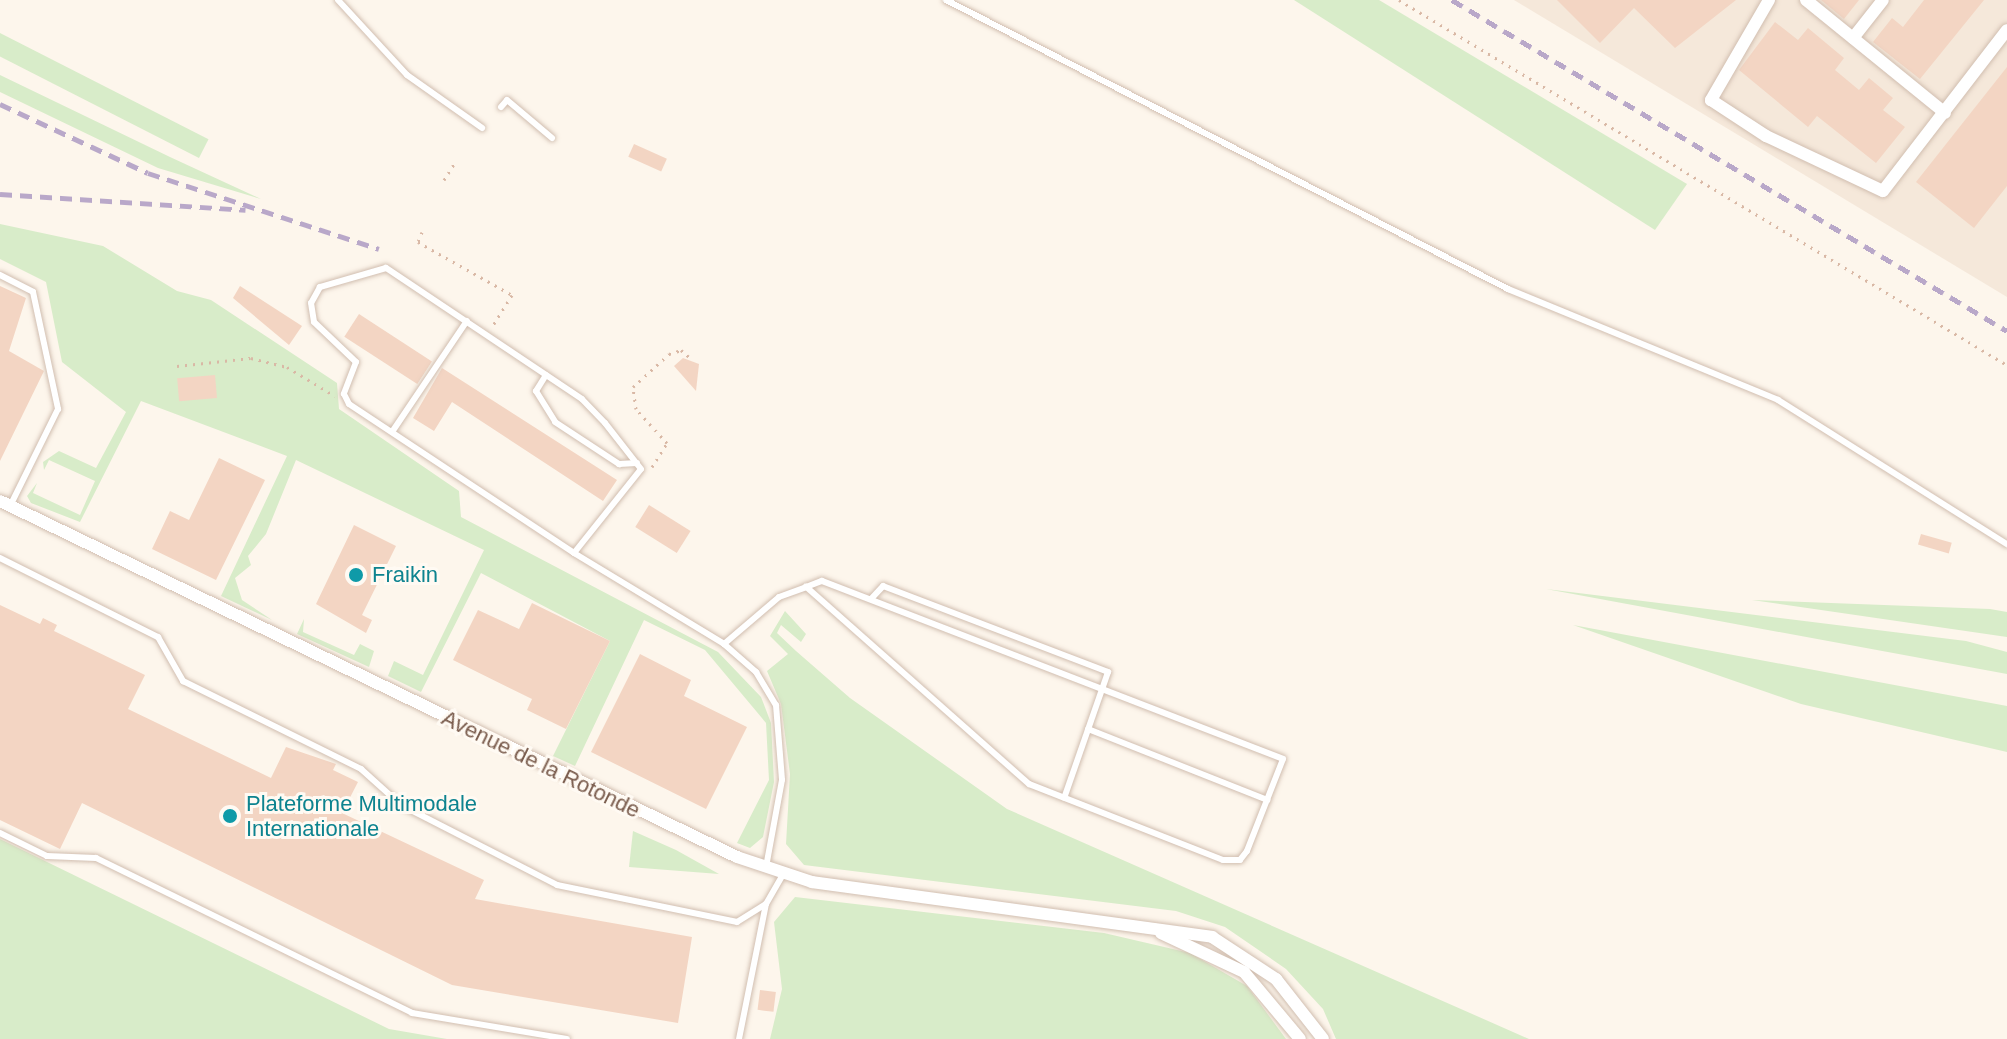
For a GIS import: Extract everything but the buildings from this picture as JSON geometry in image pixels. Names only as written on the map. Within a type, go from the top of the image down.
[{"type":"street","points":[[1769,0],[1711,100],[1766,136],[1883,191],[2007,30]]},
{"type":"street","points":[[1806,0],[1945,113]]},
{"type":"street","points":[[1853,38],[1883,0]]},
{"type":"street","name":"Avenue de la Rotonde","points":[[5,504],[766,867],[784,873],[1115,923],[1184,929],[1228,945],[1276,979],[1323,1039]]},
{"type":"street","name":"Avenue de la Rotonde","points":[[1115,923],[1173,936],[1228,961],[1270,995],[1300,1039]]},
{"type":"lane","points":[[338,0],[407,75],[482,128]]},
{"type":"lane","points":[[946,0],[1508,289],[1778,400],[2007,544]]},
{"type":"lane","points":[[501,107],[507,100],[552,138]]},
{"type":"lane","points":[[639,466],[582,399],[386,268],[320,287],[311,303],[314,322],[356,362],[344,394],[349,404],[574,553],[724,644],[756,672],[776,705],[782,780],[766,867]]},
{"type":"lane","points":[[0,275],[33,292],[58,409],[5,504]]},
{"type":"lane","points":[[392,432],[467,321]]},
{"type":"lane","points":[[546,375],[536,391],[555,422],[619,464],[639,466]]},
{"type":"lane","points":[[574,553],[639,466]]},
{"type":"lane","points":[[0,558],[158,637],[183,681],[361,769],[401,805],[557,885],[737,922],[766,904]]},
{"type":"lane","points":[[724,644],[779,597],[822,581],[1283,759],[1247,851],[1231,860],[1029,784],[806,587]]},
{"type":"lane","points":[[871,599],[883,586],[1108,672],[1064,798]]},
{"type":"lane","points":[[1088,729],[1267,800]]},
{"type":"lane","points":[[0,833],[47,856],[96,858],[412,1013],[567,1039]]},
{"type":"lane","points":[[739,1039],[766,904],[784,873]]},
{"type":"path","points":[[1399,0],[2007,365]]},
{"type":"path","points":[[444,180],[456,161]]},
{"type":"path","points":[[422,232],[418,242],[512,295],[486,334]]},
{"type":"path","points":[[639,466],[665,454],[667,443],[636,409],[633,387],[669,354],[689,357]]},
{"type":"path","points":[[177,366],[251,358],[287,367],[349,404]]},
{"type":"shaded area","points":[[1514,0],[2007,0],[2007,297]]},
{"type":"green space","points":[[1294,0],[1379,0],[1687,184],[1655,230]]},
{"type":"green space","points":[[0,33],[208,139],[199,158],[0,57]]},
{"type":"green space","points":[[0,75],[261,199],[158,168],[0,92]]},
{"type":"green space","points":[[0,224],[103,246],[177,291],[211,300],[337,383],[339,409],[459,491],[461,517],[718,652],[761,697],[771,723],[774,782],[763,837],[750,848],[737,843],[769,780],[766,723],[705,650],[644,620],[575,766],[553,756],[610,641],[481,573],[421,692],[388,676],[394,661],[423,675],[484,550],[296,460],[266,534],[248,556],[251,565],[235,578],[242,600],[272,620],[221,596],[287,456],[141,401],[80,522],[31,503],[27,496],[37,483],[33,493],[80,515],[95,481],[49,460],[44,470],[43,462],[59,451],[96,468],[126,412],[62,362],[46,282],[0,259]]},
{"type":"green space","points":[[1546,589],[1966,641],[2007,652],[2007,674]]},
{"type":"green space","points":[[1752,600],[1990,609],[2007,612],[2007,637]]},
{"type":"green space","points":[[785,611],[806,634],[801,642],[781,625],[777,633],[796,651],[850,698],[1007,809],[1529,1039],[1336,1039],[1323,1009],[1286,969],[1225,927],[1176,911],[804,865],[786,844],[790,774],[781,704],[767,671],[788,654],[770,636]]},
{"type":"green space","points":[[304,619],[303,632],[354,655],[360,644],[374,651],[369,667],[297,634]]},
{"type":"green space","points":[[1573,625],[2007,706],[2007,752],[1801,704]]},
{"type":"green space","points":[[633,831],[676,850],[719,874],[629,867]]},
{"type":"green space","points":[[0,839],[389,1029],[447,1039],[0,1039]]},
{"type":"green space","points":[[795,897],[1104,933],[1190,953],[1247,986],[1286,1039],[770,1039],[782,989],[774,922]]},
{"type":"railway","points":[[1452,0],[2007,331]]},
{"type":"railway","points":[[0,104],[148,173],[379,249]]},
{"type":"railway","points":[[0,194],[245,210]]},
{"type":"place","name":"Fraikin","points":[[356,575]]},
{"type":"place","name":"Plateforme Multimodale Internationale","points":[[230,816]]}]
